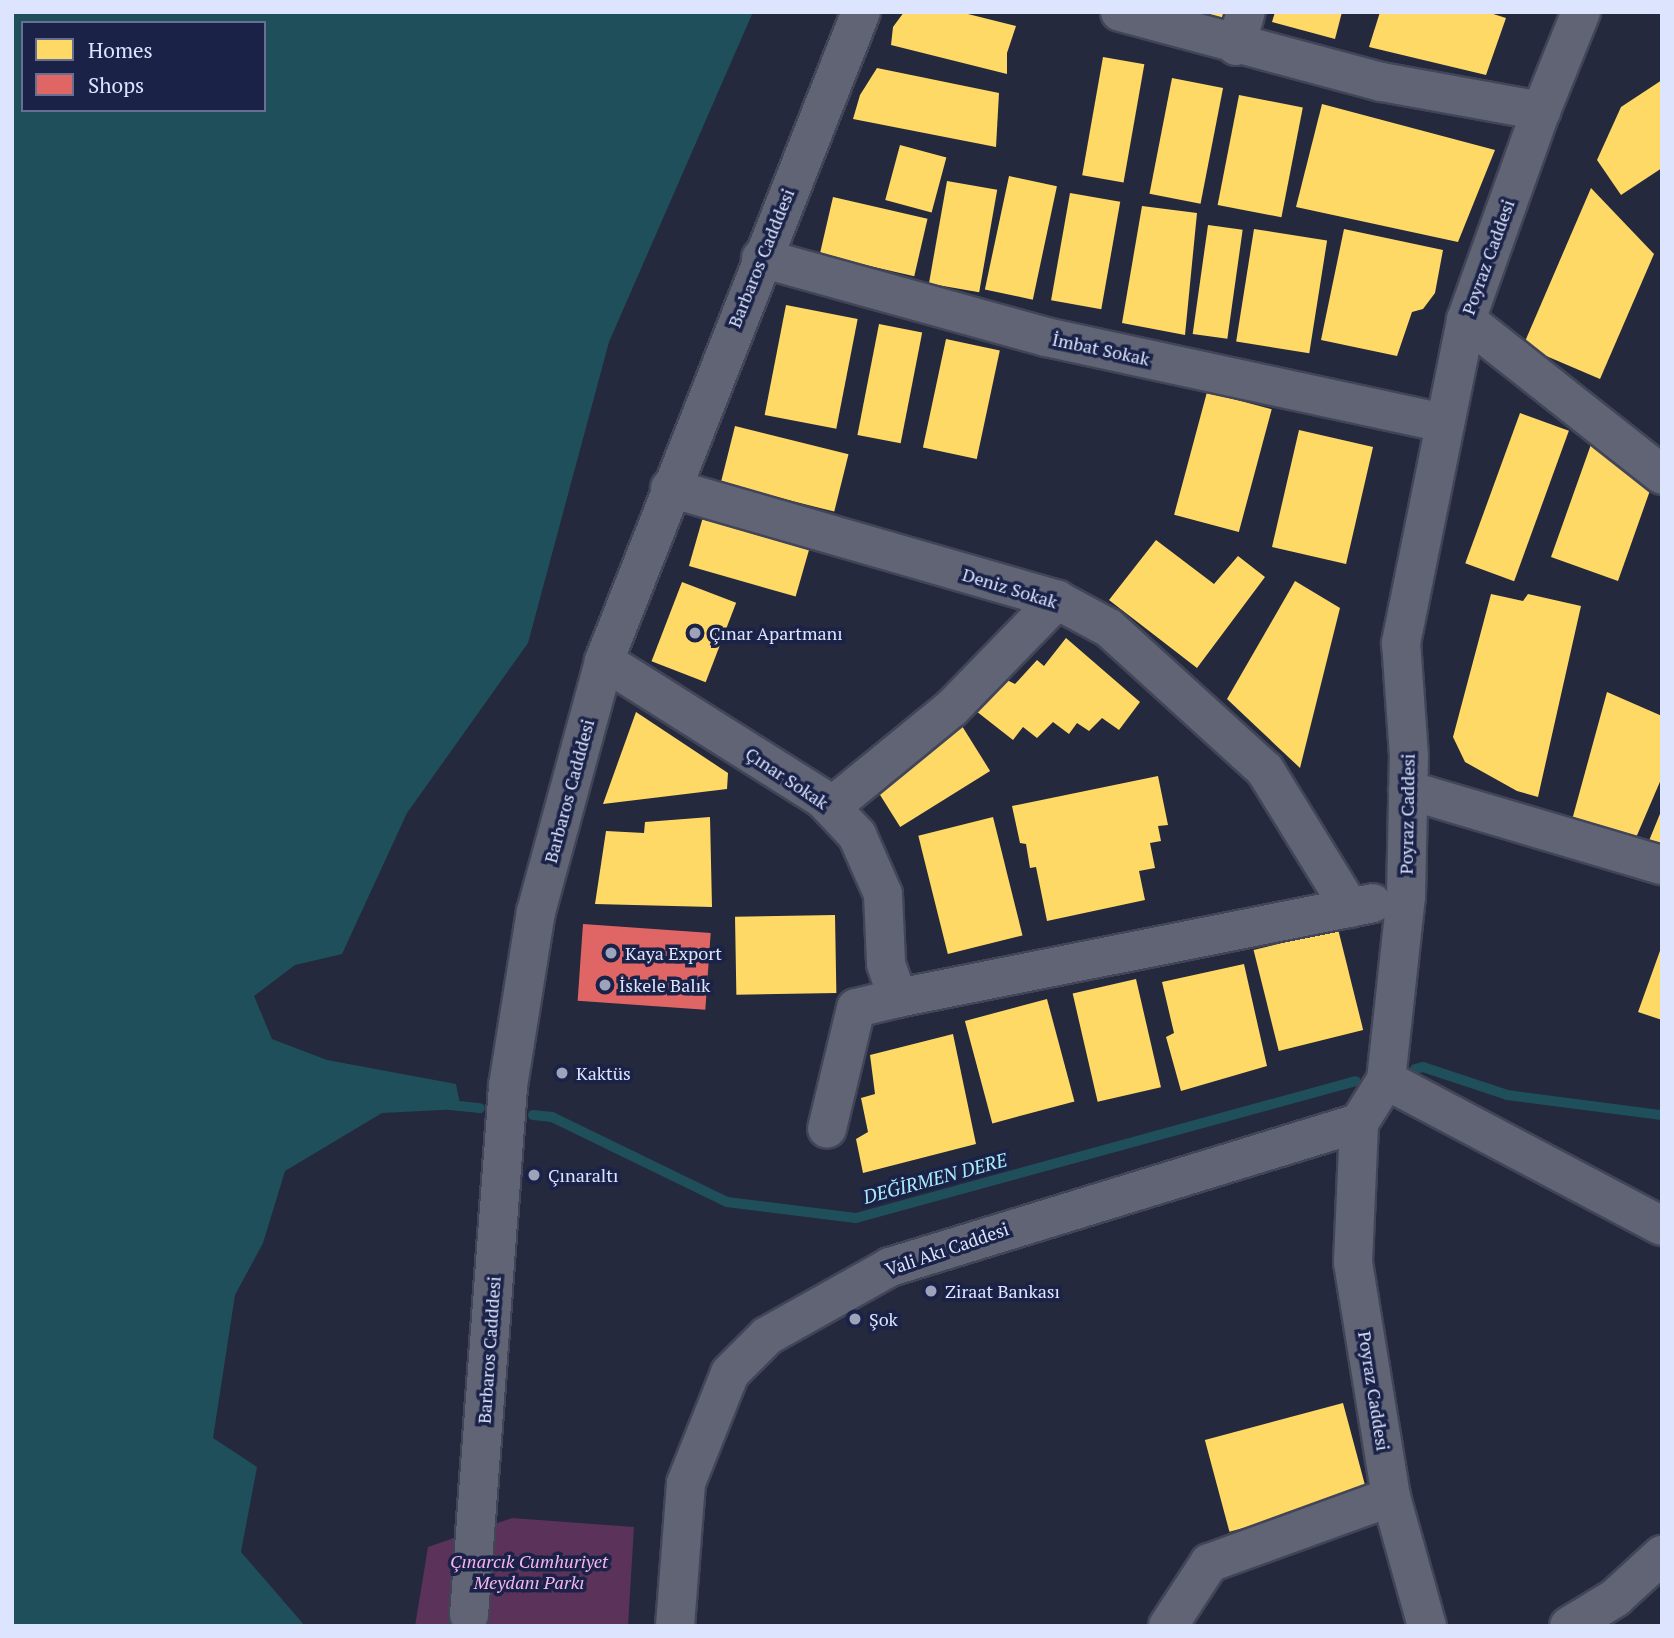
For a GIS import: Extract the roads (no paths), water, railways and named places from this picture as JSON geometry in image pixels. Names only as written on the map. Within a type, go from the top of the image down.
[{"type":"street","name":"Barbaros Cadddesi","points":[[469,1615],[508,1086],[536,912],[604,661],[761,258],[861,12]]},
{"type":"street","points":[[1120,12],[1241,29],[1382,82],[1541,111]]},
{"type":"street","name":"Poyraz Caddesi","points":[[1427,1626],[1391,1497],[1353,1262],[1359,1123],[1386,1080],[1406,897],[1408,790],[1401,643],[1466,320],[1541,111],[1581,12]]},
{"type":"street","name":"İmbat Sokak","points":[[761,258],[1046,337],[1445,422]]},
{"type":"street","points":[[1466,320],[1662,475]]},
{"type":"street","name":"Deniz Sokak","points":[[670,488],[1057,600],[1109,628],[1265,770],[1350,908]]},
{"type":"street","points":[[831,807],[952,708],[1057,600]]},
{"type":"street","name":"Çınar Sokak","points":[[604,661],[831,807],[857,835],[883,894],[886,964],[898,998]]},
{"type":"street","points":[[1408,790],[1662,865]]},
{"type":"street","points":[[827,1129],[856,1008],[1406,897]]},
{"type":"street","points":[[1386,1080],[1662,1226]]},
{"type":"street","name":"Vali Akı Caddesi","points":[[675,1626],[686,1483],[730,1373],[767,1336],[890,1267],[1359,1123]]},
{"type":"street","points":[[1168,1626],[1209,1563],[1391,1497]]},
{"type":"street","points":[[1569,1626],[1615,1598],[1662,1555]]},
{"type":"waterway","name":"DEĞİRMEN DERE","points":[[1415,1069],[1423,1067],[1507,1095],[1662,1115]]},
{"type":"waterway","name":"DEĞİRMEN DERE","points":[[533,1115],[552,1117],[727,1202],[856,1218],[1356,1081]]},
{"type":"waterway","points":[[450,1105],[480,1108]]},
{"type":"place","name":"Çınar Apartmanı","points":[[695,633]]},
{"type":"place","name":"Kaya Export","points":[[611,953]]},
{"type":"place","name":"İskele Balık","points":[[605,985]]},
{"type":"place","name":"Kaktüs","points":[[562,1073]]},
{"type":"place","name":"Çınaraltı","points":[[534,1175]]},
{"type":"place","name":"Ziraat Bankası","points":[[931,1291]]},
{"type":"place","name":"Şok","points":[[855,1319]]},
{"type":"park label","name":"Çınarcık Cumhuriyet Meydanı Parkı","points":[[529,1572]]}]
